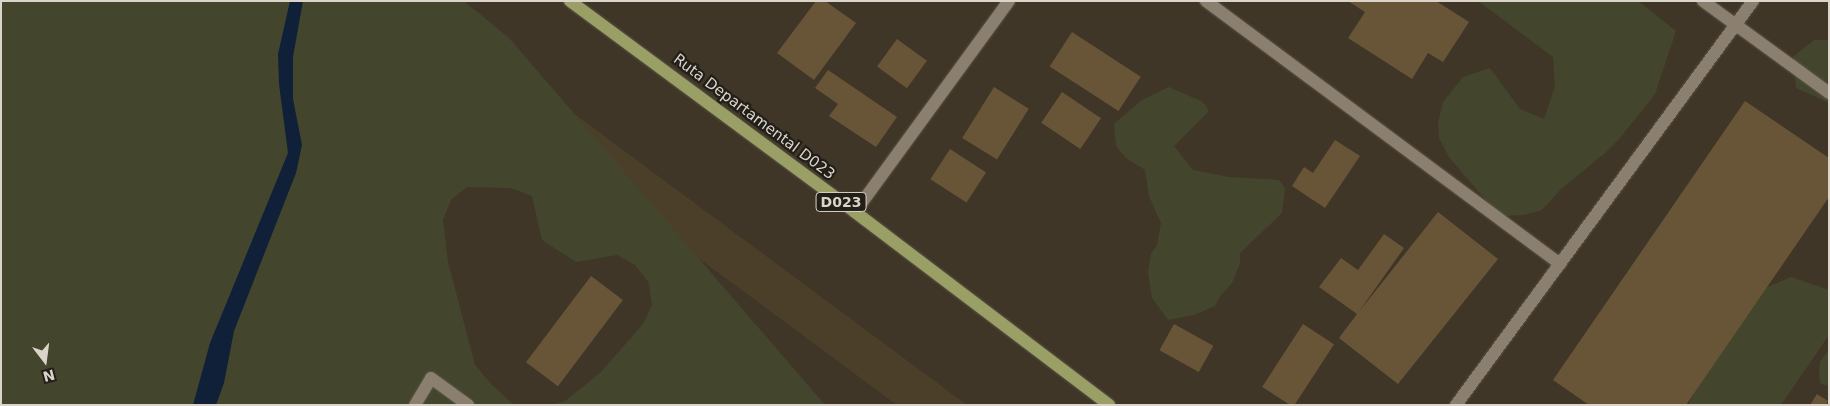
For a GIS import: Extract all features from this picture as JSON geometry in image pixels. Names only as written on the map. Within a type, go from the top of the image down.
[{"type":"main road","name":"Ruta Departamental D023","points":[[570,1],[855,212],[1109,405]]},
{"type":"street","points":[[855,212],[1009,1]]},
{"type":"street","points":[[1206,1],[1560,264]]},
{"type":"street","points":[[1703,1],[1829,93]]},
{"type":"street","points":[[1456,405],[1753,1]]},
{"type":"street","points":[[415,405],[432,378],[468,405]]},
{"type":"shaded area","points":[[351,1],[422,1],[967,405],[897,405]]},
{"type":"green space","points":[[1,1],[464,1],[509,38],[825,405],[550,405],[565,401],[600,373],[643,324],[652,305],[649,283],[635,265],[617,255],[576,262],[542,240],[532,196],[511,188],[467,187],[451,200],[443,220],[448,262],[475,365],[491,384],[514,405],[1,405]]},
{"type":"green space","points":[[1478,1],[1638,1],[1676,31],[1655,94],[1620,138],[1605,153],[1560,190],[1542,210],[1523,215],[1506,216],[1489,204],[1449,157],[1439,138],[1438,123],[1443,102],[1463,77],[1490,68],[1520,109],[1544,119],[1555,86],[1553,57]]},
{"type":"green space","points":[[1814,40],[1829,40],[1829,103],[1796,88],[1793,57]]},
{"type":"green space","points":[[1169,87],[1203,102],[1209,111],[1174,146],[1193,170],[1229,177],[1279,180],[1285,188],[1282,213],[1240,253],[1240,264],[1232,283],[1220,296],[1215,306],[1194,315],[1168,320],[1152,298],[1148,272],[1151,254],[1157,245],[1161,223],[1149,196],[1145,170],[1126,158],[1116,146],[1114,124],[1142,100]]},
{"type":"green space","points":[[1791,277],[1829,290],[1829,335],[1781,405],[1688,405],[1728,326],[1754,293]]},
{"type":"green space","points":[[1829,349],[1829,386],[1820,383],[1819,372],[1820,362]]},
{"type":"water","points":[[290,1],[303,1],[293,57],[293,99],[302,145],[296,173],[234,331],[224,383],[216,405],[193,405],[210,343],[288,153],[279,84],[278,54]]},
{"type":"building","points":[[816,1],[825,1],[856,23],[814,80],[777,53]]},
{"type":"building","points":[[1348,1],[1436,1],[1469,22],[1443,62],[1428,53],[1412,79],[1348,38],[1365,12]]},
{"type":"building","points":[[1072,32],[1141,77],[1118,111],[1050,66]]},
{"type":"building","points":[[897,39],[927,61],[907,88],[877,67]]},
{"type":"building","points":[[828,70],[897,117],[876,147],[829,116],[838,104],[815,88]]},
{"type":"building","points":[[994,87],[1029,109],[997,160],[962,138]]},
{"type":"building","points":[[1062,92],[1101,118],[1080,149],[1041,123]]},
{"type":"building","points":[[1745,101],[1829,158],[1829,197],[1686,405],[1589,405],[1553,380]]},
{"type":"building","points":[[1335,140],[1360,156],[1325,208],[1292,186],[1304,167],[1313,173]]},
{"type":"building","points":[[950,149],[986,172],[966,203],[930,179]]},
{"type":"building","points":[[1438,212],[1498,259],[1398,384],[1339,338],[1357,314],[1319,287],[1341,258],[1358,270],[1384,234],[1404,248],[1358,313]]},
{"type":"building","points":[[591,276],[623,300],[558,386],[526,362]]},
{"type":"building","points":[[1174,324],[1213,346],[1199,372],[1159,350]]},
{"type":"building","points":[[1303,324],[1334,344],[1295,405],[1290,405],[1262,387]]},
{"type":"building","points":[[1817,394],[1828,401],[1826,405],[1810,405]]}]
